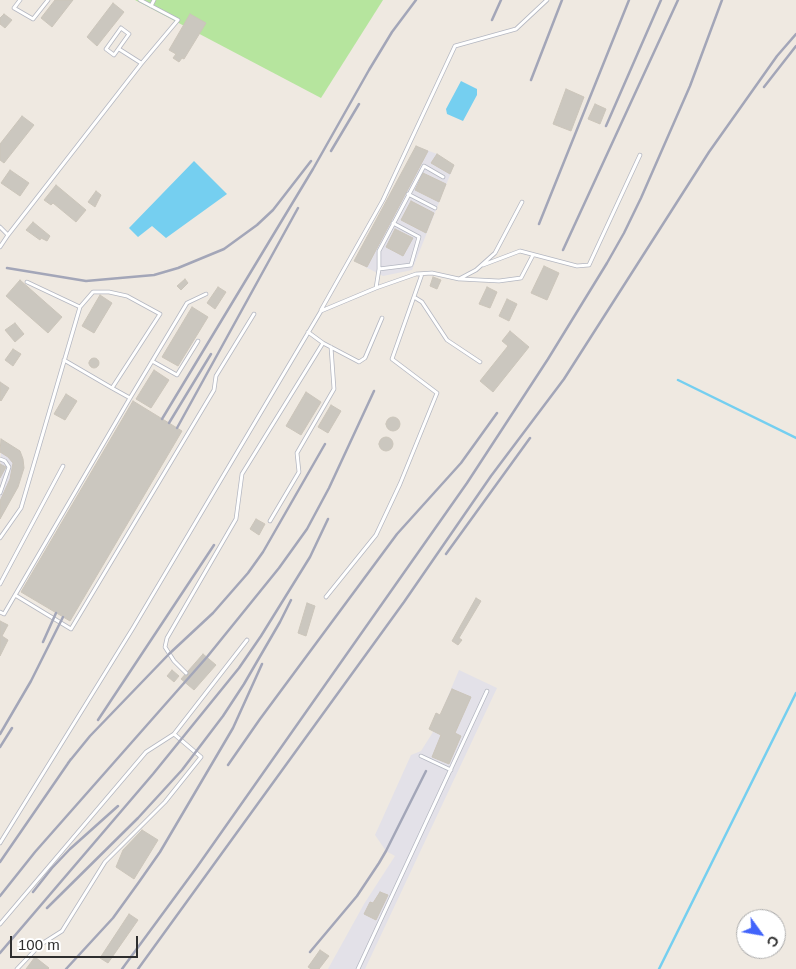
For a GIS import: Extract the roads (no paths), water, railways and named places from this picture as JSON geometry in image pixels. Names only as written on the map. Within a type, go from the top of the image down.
[{"type":"lane","points":[[20,0],[14,8],[33,19],[48,0]]},
{"type":"lane","points":[[0,247],[141,64],[178,20],[140,0]]},
{"type":"lane","points":[[151,6],[154,0]]},
{"type":"lane","points":[[0,843],[133,628],[321,311],[383,200],[455,46],[516,29],[547,0]]},
{"type":"lane","points":[[121,28],[129,34],[119,48],[114,55],[106,49],[121,28]]},
{"type":"lane","points":[[119,48],[141,64]]},
{"type":"lane","points":[[483,264],[520,251],[576,266],[589,266],[640,155]]},
{"type":"lane","points":[[376,288],[379,251],[424,166],[443,177]]},
{"type":"lane","points":[[408,194],[435,208]]},
{"type":"lane","points":[[459,279],[476,270],[495,253],[522,202]]},
{"type":"lane","points":[[379,269],[411,265],[419,237],[393,223]]},
{"type":"lane","points":[[0,227],[8,235]]},
{"type":"lane","points":[[321,311],[416,274],[432,273],[459,279],[498,281],[521,278],[533,255]]},
{"type":"lane","points":[[326,597],[376,535],[400,484],[437,392],[392,359],[422,274]]},
{"type":"lane","points":[[27,282],[80,307]]},
{"type":"lane","points":[[0,538],[21,508],[80,307],[93,292],[109,292],[127,296],[160,314],[112,388]]},
{"type":"lane","points":[[0,612],[4,614],[187,303],[206,294]]},
{"type":"lane","points":[[414,297],[422,302],[447,340],[480,362]]},
{"type":"lane","points":[[15,595],[71,629],[214,390],[216,376],[254,314]]},
{"type":"lane","points":[[308,332],[323,343],[359,362],[365,358],[382,318]]},
{"type":"lane","points":[[152,361],[177,375],[198,341]]},
{"type":"lane","points":[[186,673],[174,661],[165,647],[167,638],[236,519],[242,474],[323,343]]},
{"type":"lane","points":[[270,521],[299,472],[297,453],[334,389],[331,347]]},
{"type":"lane","points":[[64,360],[130,398]]},
{"type":"lane","points":[[0,459],[5,461],[9,467],[0,493]]},
{"type":"lane","points":[[0,584],[63,466]]},
{"type":"lane","points":[[0,924],[146,752],[174,734],[247,640]]},
{"type":"lane","points":[[358,969],[487,691]]},
{"type":"lane","points":[[17,969],[40,945],[62,931],[105,862],[165,802],[201,757],[174,734]]},
{"type":"lane","points":[[421,756],[451,770]]},
{"type":"water","points":[[461,81],[477,89],[477,95],[463,121],[447,114],[446,109]]},
{"type":"water","points":[[194,161],[227,194],[166,238],[152,226],[138,237],[129,228]]},
{"type":"waterway","points":[[678,380],[796,438]]},
{"type":"waterway","points":[[659,969],[796,693]]},
{"type":"railway","points":[[162,419],[313,169],[392,32],[416,0]]},
{"type":"railway","points":[[492,20],[501,0]]},
{"type":"railway","points":[[531,80],[562,0]]},
{"type":"railway","points":[[539,224],[629,0]]},
{"type":"railway","points":[[606,126],[661,0]]},
{"type":"railway","points":[[563,250],[678,0]]},
{"type":"railway","points":[[122,969],[197,867],[467,483],[548,359],[607,263],[641,198],[690,86],[722,0]]},
{"type":"railway","points":[[138,969],[404,602],[491,476],[564,379],[709,152],[777,56],[796,34]]},
{"type":"railway","points":[[764,87],[796,46]]},
{"type":"railway","points":[[331,151],[359,104]]},
{"type":"railway","points":[[7,268],[86,281],[154,275],[178,268],[224,249],[257,225],[273,210],[311,161]]},
{"type":"railway","points":[[177,428],[298,208]]},
{"type":"railway","points":[[169,423],[211,354]]},
{"type":"railway","points":[[0,896],[35,852],[207,657],[279,568],[307,529],[329,488],[374,391]]},
{"type":"railway","points":[[228,765],[397,534],[461,463],[497,413]]},
{"type":"railway","points":[[446,554],[530,438]]},
{"type":"railway","points":[[68,763],[90,736],[169,654],[213,613],[248,573],[263,552],[325,444]]},
{"type":"railway","points":[[0,953],[153,774],[239,668],[310,557],[328,519]]},
{"type":"railway","points":[[98,720],[214,545]]},
{"type":"railway","points":[[47,908],[138,818],[182,770],[223,716],[244,684],[291,600]]},
{"type":"railway","points":[[43,642],[56,613]]},
{"type":"railway","points":[[0,734],[31,681],[63,617]]},
{"type":"railway","points":[[66,969],[113,918],[160,852],[233,728],[262,664]]},
{"type":"railway","points":[[0,747],[12,728]]},
{"type":"railway","points":[[0,862],[71,759]]},
{"type":"railway","points":[[310,952],[357,896],[379,863],[426,771]]},
{"type":"railway","points":[[33,892],[70,849],[118,806]]}]
